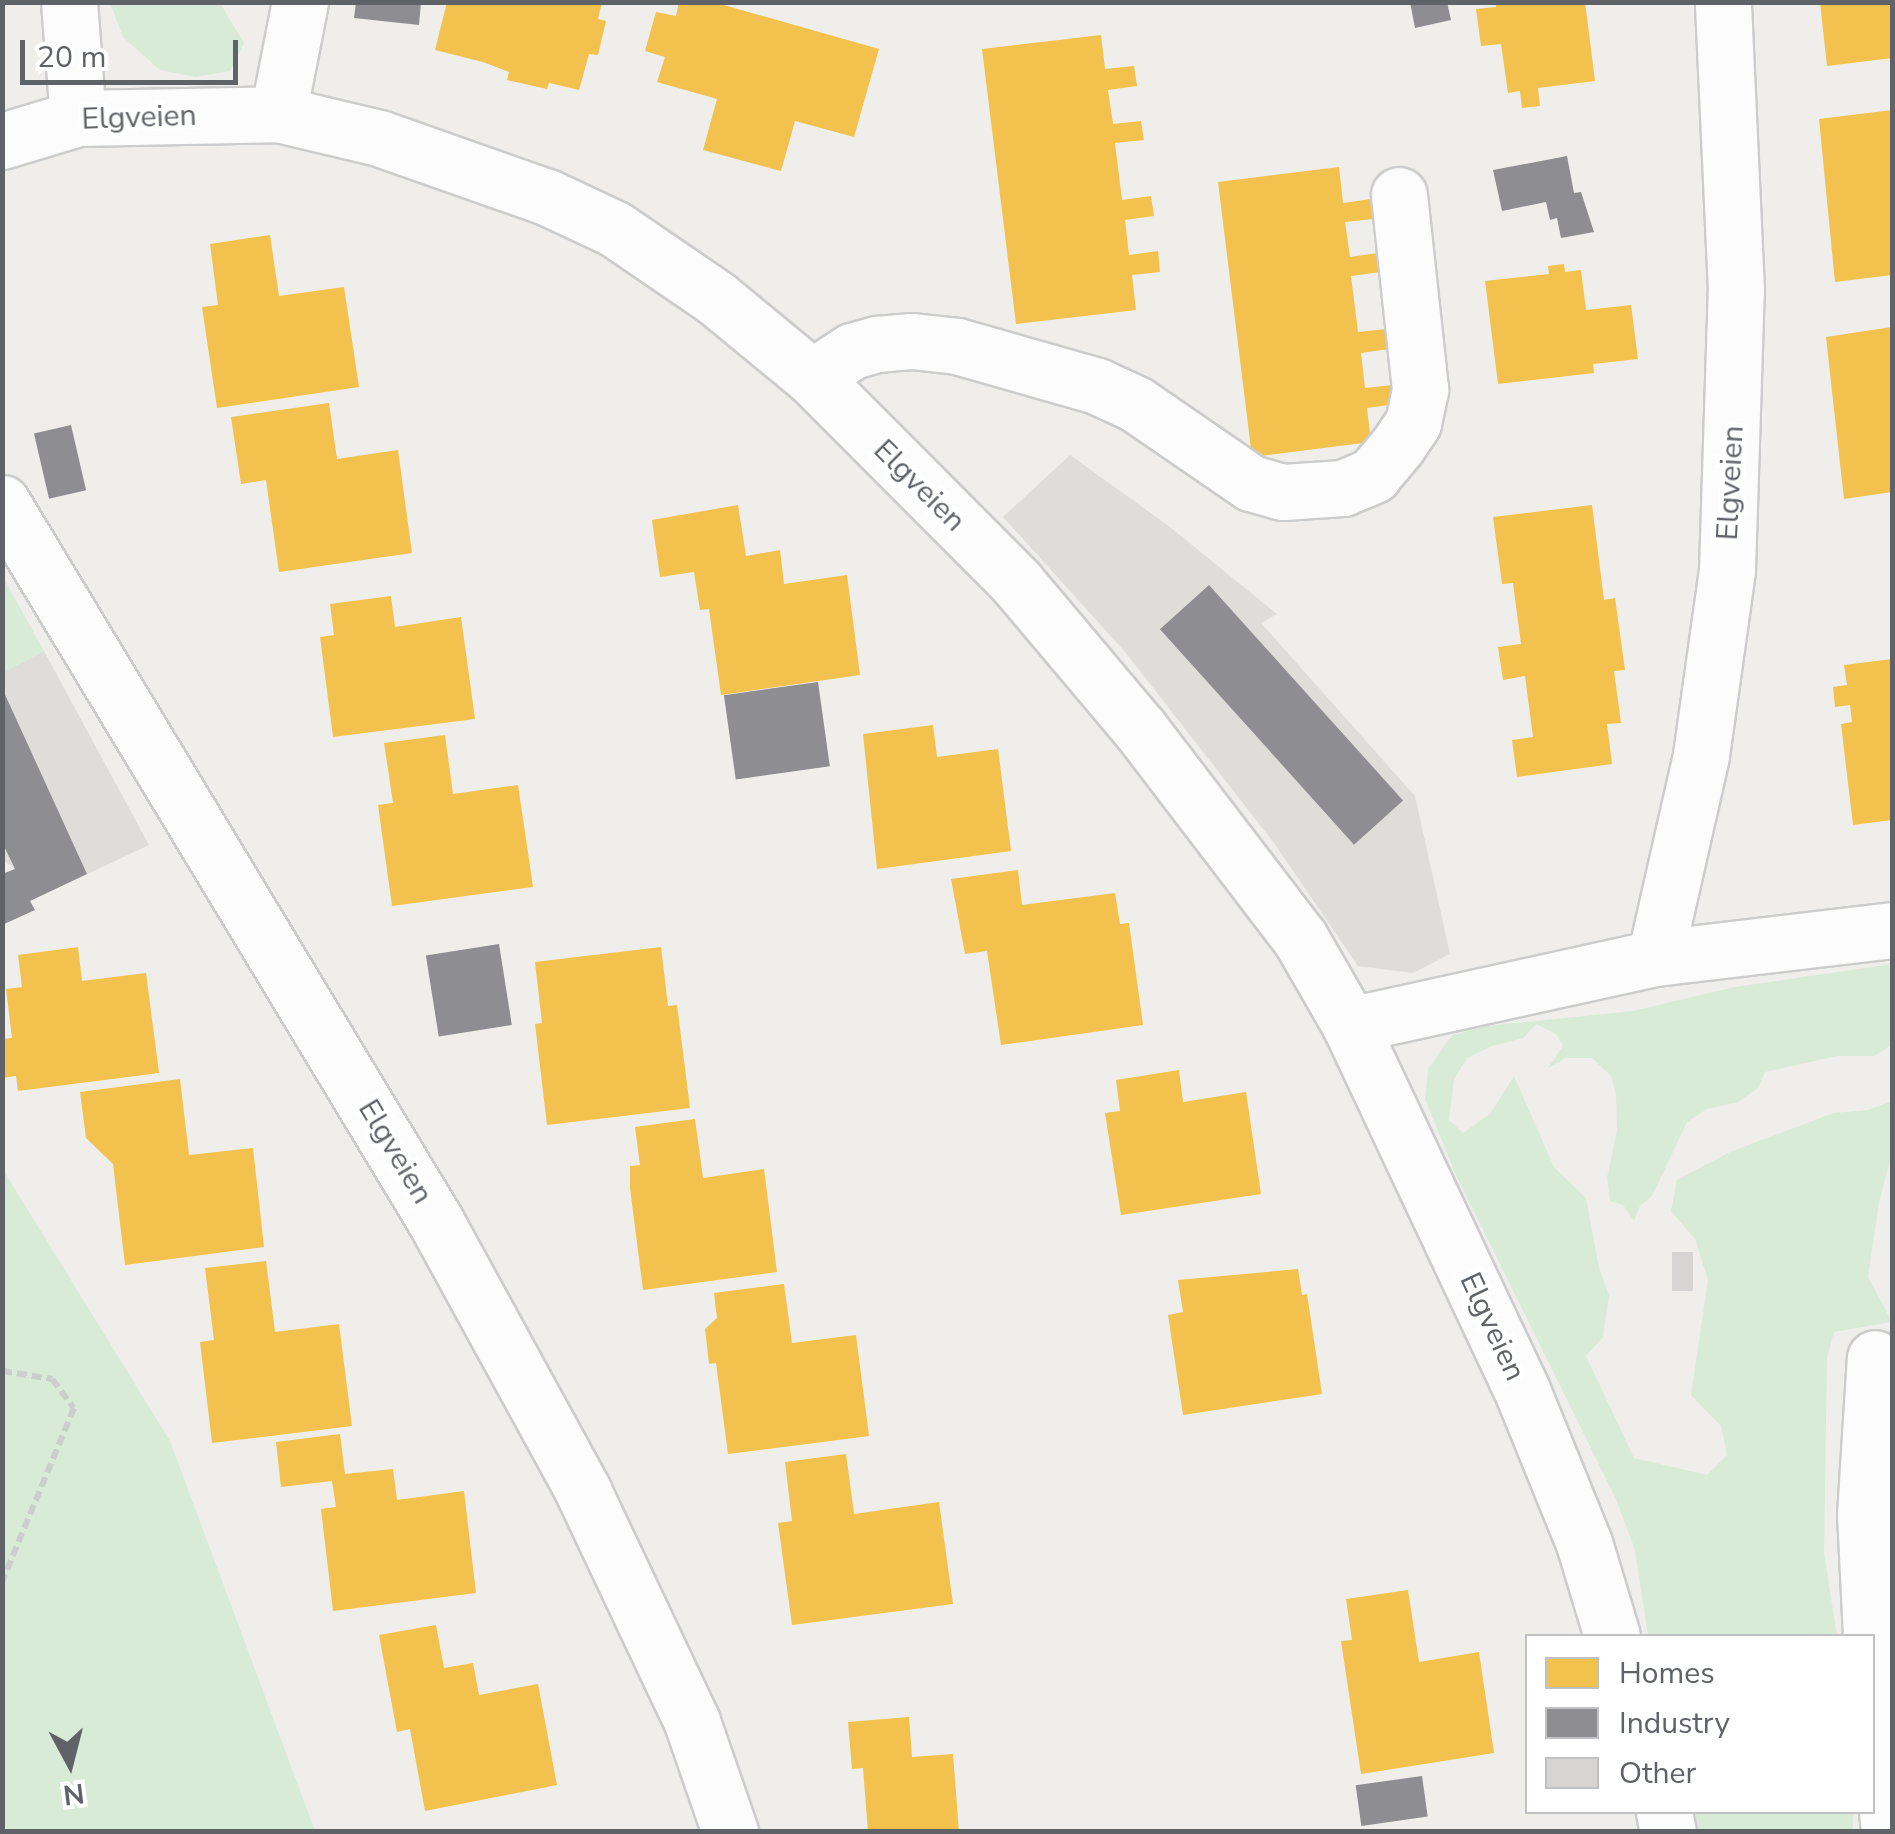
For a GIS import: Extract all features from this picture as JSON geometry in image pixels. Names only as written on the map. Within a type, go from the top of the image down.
[{"type":"street","points":[[70,2],[78,118]]},
{"type":"street","points":[[278,114],[300,2]]},
{"type":"street","name":"Elgveien","points":[[1655,958],[1702,755],[1727,570],[1736,291],[1723,2]]},
{"type":"street","name":"Elgveien","points":[[2,141],[78,118],[278,114],[379,138],[547,198],[615,229],[716,298],[812,378],[1017,583],[1128,715],[1300,938],[1350,1026],[1521,1388],[1584,1543],[1611,1634]]},
{"type":"street","points":[[812,378],[852,351],[877,344],[912,341],[957,346],[1097,386],[1123,398],[1251,482],[1282,492],[1343,488],[1372,475],[1398,445],[1413,422],[1420,389],[1399,195]]},
{"type":"street","name":"Elgveien","points":[[2,502],[436,1222],[583,1491],[692,1722],[730,1832]]},
{"type":"street","points":[[1350,1026],[1655,958],[1892,930]]},
{"type":"street","points":[[1872,1634],[1865,1515],[1875,1358]]},
{"type":"street","points":[[1875,1689],[1889,1832]]},
{"type":"path","points":[[2,1372],[52,1379],[74,1408],[2,1582]]},
{"type":"shaded area","points":[[1070,455],[1170,527],[1277,614],[1261,623],[1415,796],[1450,954],[1413,973],[1358,966],[1274,843],[1126,653],[1003,517]]},
{"type":"shaded area","points":[[44,651],[149,845],[30,901],[15,869],[3,860],[2,673]]},
{"type":"green space","points":[[110,3],[220,3],[244,43],[230,71],[195,77],[160,70],[123,37]]},
{"type":"green space","points":[[3,577],[44,651],[2,673]]},
{"type":"green space","points":[[1892,964],[1892,1045],[1874,1056],[1837,1056],[1765,1072],[1758,1088],[1738,1102],[1707,1109],[1687,1122],[1652,1196],[1640,1206],[1634,1221],[1623,1205],[1610,1201],[1607,1178],[1617,1131],[1616,1094],[1611,1076],[1592,1058],[1566,1058],[1548,1068],[1563,1046],[1556,1034],[1536,1024],[1523,1038],[1467,1058],[1454,1079],[1449,1120],[1463,1133],[1490,1114],[1514,1076],[1554,1167],[1586,1198],[1599,1268],[1609,1295],[1603,1337],[1586,1356],[1634,1458],[1707,1475],[1727,1455],[1721,1426],[1691,1395],[1708,1280],[1695,1239],[1671,1211],[1677,1180],[1730,1152],[1834,1113],[1868,1110],[1892,1101],[1892,1153],[1879,1202],[1868,1277],[1892,1322],[1834,1332],[1827,1358],[1824,1553],[1837,1634],[1648,1634],[1635,1550],[1616,1499],[1455,1173],[1425,1099],[1428,1069],[1452,1035],[1488,1026],[1633,1011],[1735,987]]},
{"type":"green space","points":[[2,1168],[170,1441],[315,1831],[3,1831]]},
{"type":"green space","points":[[1696,1814],[1853,1814],[1853,1832],[1696,1832]]},
{"type":"building: Homes","points":[[447,2],[602,2],[598,19],[606,21],[598,55],[589,54],[579,90],[549,83],[547,89],[507,80],[509,72],[435,50]]},
{"type":"building: Homes","points":[[679,2],[713,2],[879,49],[854,137],[795,121],[781,171],[703,150],[717,99],[657,82],[665,57],[645,51],[656,12],[676,16]]},
{"type":"building: Homes","points":[[1496,2],[1585,2],[1595,81],[1538,88],[1540,106],[1522,108],[1520,91],[1508,93],[1501,44],[1481,46],[1476,9],[1496,7]]},
{"type":"building: Homes","points":[[1820,2],[1892,2],[1892,58],[1827,66]]},
{"type":"building: Homes","points":[[1101,35],[1105,69],[1134,66],[1137,86],[1108,90],[1113,124],[1141,121],[1144,140],[1115,143],[1122,200],[1151,196],[1154,216],[1125,220],[1129,255],[1158,251],[1160,272],[1132,275],[1136,310],[1016,324],[982,49]]},
{"type":"building: Homes","points":[[1892,110],[1892,275],[1835,282],[1819,119]]},
{"type":"building: Homes","points":[[1339,167],[1343,203],[1371,199],[1373,219],[1345,222],[1350,257],[1378,253],[1380,272],[1351,276],[1358,332],[1386,329],[1389,349],[1361,353],[1365,388],[1393,385],[1395,404],[1367,408],[1371,442],[1252,457],[1218,182]]},
{"type":"building: Homes","points":[[270,235],[279,296],[344,287],[359,387],[217,408],[202,307],[218,305],[210,244]]},
{"type":"building: Homes","points":[[1564,264],[1565,272],[1581,270],[1586,310],[1631,305],[1638,359],[1593,364],[1594,373],[1498,384],[1485,281],[1549,274],[1548,266]]},
{"type":"building: Homes","points":[[1892,327],[1892,492],[1844,499],[1826,337]]},
{"type":"building: Homes","points":[[329,403],[337,459],[398,450],[412,553],[279,572],[266,480],[241,484],[231,417]]},
{"type":"building: Homes","points":[[738,505],[746,556],[780,550],[784,584],[847,575],[860,675],[721,695],[709,609],[700,610],[694,572],[660,577],[652,520]]},
{"type":"building: Homes","points":[[1592,505],[1604,600],[1615,598],[1625,670],[1614,671],[1621,723],[1607,724],[1612,764],[1517,777],[1512,740],[1533,737],[1525,676],[1503,680],[1498,647],[1521,644],[1513,583],[1502,584],[1493,517]]},
{"type":"building: Homes","points":[[391,596],[395,627],[461,617],[475,719],[333,737],[320,637],[334,635],[330,604]]},
{"type":"building: Homes","points":[[1892,659],[1892,820],[1853,825],[1841,724],[1852,722],[1850,705],[1835,707],[1833,687],[1847,685],[1844,665]]},
{"type":"building: Homes","points":[[933,725],[937,757],[998,749],[1011,851],[877,869],[863,734]]},
{"type":"building: Homes","points":[[445,735],[453,794],[518,785],[533,887],[392,906],[378,805],[393,803],[384,743]]},
{"type":"building: Homes","points":[[1018,870],[1022,905],[1115,893],[1120,924],[1129,923],[1143,1025],[1001,1045],[987,951],[965,954],[951,879]]},
{"type":"building: Homes","points":[[78,947],[82,981],[146,973],[159,1073],[18,1091],[16,1076],[2,1078],[2,1039],[12,1038],[6,989],[22,987],[18,955]]},
{"type":"building: Homes","points":[[661,947],[668,1006],[677,1005],[690,1108],[547,1125],[535,1024],[542,1023],[535,962]]},
{"type":"building: Homes","points":[[1179,1070],[1183,1102],[1246,1092],[1261,1194],[1121,1215],[1105,1113],[1120,1111],[1116,1080]]},
{"type":"building: Homes","points":[[180,1079],[189,1155],[253,1148],[264,1247],[125,1265],[113,1164],[86,1138],[80,1092]]},
{"type":"building: Homes","points":[[695,1119],[703,1178],[764,1169],[777,1272],[643,1290],[630,1188],[630,1166],[640,1165],[635,1127]]},
{"type":"building: Homes","points":[[266,1261],[275,1332],[339,1324],[352,1426],[212,1443],[200,1342],[214,1340],[205,1268]]},
{"type":"building: Homes","points":[[1298,1269],[1302,1295],[1307,1294],[1322,1394],[1183,1415],[1168,1315],[1183,1312],[1178,1280]]},
{"type":"building: Homes","points":[[784,1284],[792,1343],[856,1335],[869,1436],[728,1454],[716,1363],[709,1364],[705,1329],[717,1318],[714,1293]]},
{"type":"building: Homes","points":[[340,1434],[345,1474],[393,1469],[397,1500],[464,1491],[476,1593],[333,1611],[321,1509],[336,1507],[332,1481],[281,1487],[276,1442]]},
{"type":"building: Homes","points":[[846,1454],[854,1514],[939,1502],[953,1604],[792,1625],[778,1523],[792,1521],[785,1462]]},
{"type":"building: Homes","points":[[1408,1590],[1419,1662],[1479,1652],[1494,1753],[1361,1774],[1341,1641],[1352,1640],[1346,1599]]},
{"type":"building: Homes","points":[[436,1625],[444,1668],[473,1663],[479,1695],[538,1684],[557,1785],[425,1811],[410,1729],[397,1732],[379,1635]]},
{"type":"building: Homes","points":[[909,1717],[912,1757],[953,1754],[959,1832],[868,1832],[863,1768],[852,1769],[848,1722]]},
{"type":"building: Industry","points":[[356,2],[421,2],[419,25],[354,18]]},
{"type":"building: Industry","points":[[1410,2],[1447,2],[1451,20],[1415,28]]},
{"type":"building: Industry","points":[[1567,156],[1574,193],[1581,192],[1594,232],[1561,238],[1557,218],[1550,220],[1546,202],[1502,211],[1493,170]]},
{"type":"building: Industry","points":[[71,425],[86,490],[49,499],[34,434]]},
{"type":"building: Industry","points":[[1209,585],[1403,801],[1354,845],[1160,629]]},
{"type":"building: Industry","points":[[818,682],[830,766],[736,779],[724,695]]},
{"type":"building: Industry","points":[[2,688],[87,874],[30,901],[35,910],[2,925],[2,874],[15,869],[2,842]]},
{"type":"building: Industry","points":[[499,944],[512,1025],[439,1037],[426,956]]},
{"type":"building: Industry","points":[[1422,1776],[1428,1817],[1361,1826],[1356,1785]]},
{"type":"building: Other","points":[[1672,1252],[1693,1252],[1693,1291],[1672,1291]]}]
